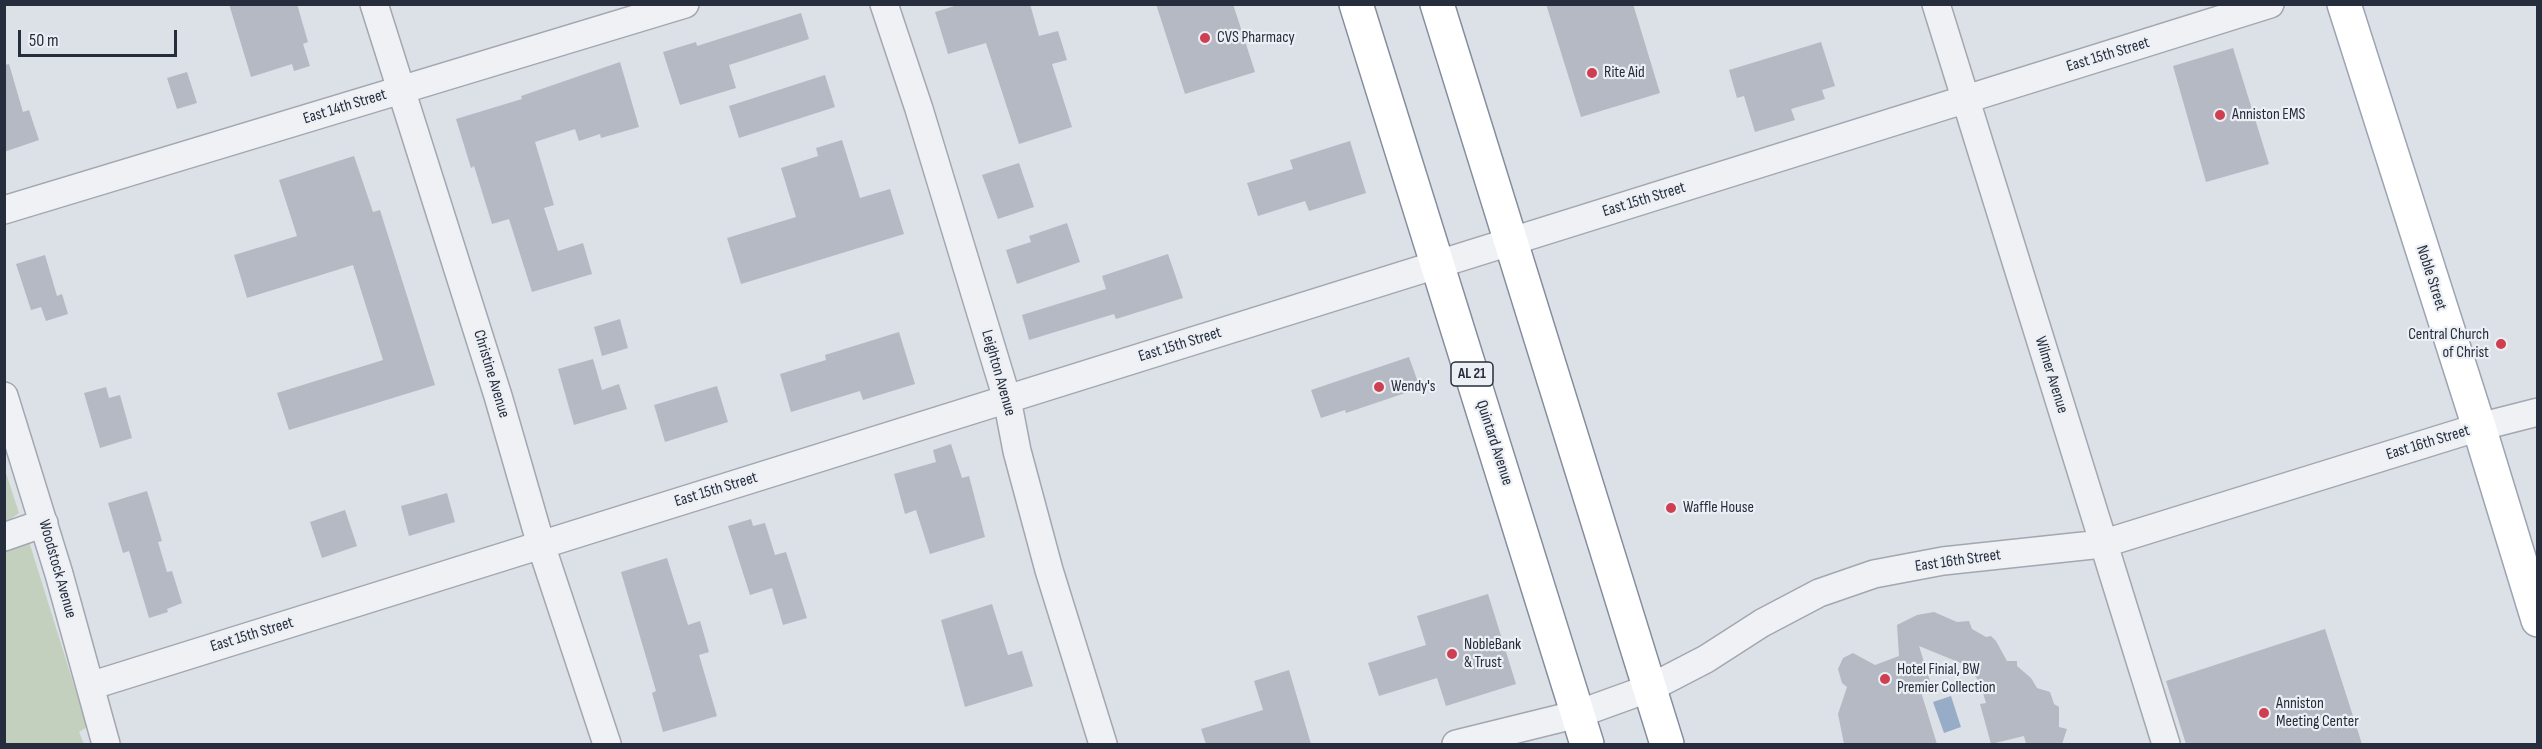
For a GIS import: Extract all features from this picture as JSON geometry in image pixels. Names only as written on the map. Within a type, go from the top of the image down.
[{"type":"main road","name":"Quintard Avenue","points":[[1356,4],[1587,744]]},
{"type":"main road","points":[[1437,4],[1667,744]]},
{"type":"main road","name":"Noble Street","points":[[2344,4],[2479,427],[2538,621]]},
{"type":"street","name":"Christine Avenue","points":[[374,4],[498,396],[541,545],[607,744]]},
{"type":"street","name":"East 14th Street","points":[[4,210],[685,4]]},
{"type":"street","name":"Leighton Avenue","points":[[884,4],[919,109],[1007,399],[1017,451],[1049,570],[1103,744]]},
{"type":"street","name":"Wilmer Avenue","points":[[1936,4],[2166,744]]},
{"type":"street","name":"East 15th Street","points":[[90,686],[2270,4]]},
{"type":"street","name":"Woodstock Avenue","points":[[4,396],[44,523],[106,744]]},
{"type":"street","name":"East 16th Street","points":[[1456,744],[1578,714],[1650,688],[1706,659],[1762,624],[1820,593],[1874,574],[1943,561],[2102,544],[2479,427],[2538,412]]},
{"type":"street","points":[[4,537],[44,523]]},
{"type":"green space","points":[[4,467],[19,513],[5,523],[4,523]]},
{"type":"green space","points":[[27,535],[87,727],[79,732],[84,744],[5,744],[4,543]]},
{"type":"water","points":[[1951,696],[1961,727],[1944,733],[1933,702]]},
{"type":"building","points":[[229,4],[297,4],[308,42],[303,44],[310,66],[294,71],[292,64],[251,77]]},
{"type":"building","points":[[961,4],[1030,4],[1039,36],[1058,31],[1067,60],[1052,64],[1072,127],[1019,144],[986,43],[948,54],[935,12]]},
{"type":"building","name":"CVS Pharmacy","points":[[1156,4],[1233,4],[1255,72],[1185,94]]},
{"type":"building","name":"Rite Aid","points":[[1546,4],[1633,4],[1660,93],[1581,117]]},
{"type":"building","points":[[801,13],[809,39],[729,65],[736,88],[680,105],[663,52],[696,42],[697,46]]},
{"type":"building","points":[[1821,42],[1835,86],[1822,90],[1825,99],[1791,109],[1795,120],[1755,132],[1744,96],[1737,98],[1729,70]]},
{"type":"building","name":"Anniston EMS","points":[[2233,48],[2269,164],[2206,182],[2173,66]]},
{"type":"building","points":[[620,62],[639,127],[601,138],[600,134],[579,141],[575,129],[535,142],[554,205],[544,208],[558,251],[583,243],[592,274],[532,292],[509,219],[492,224],[456,119],[522,99],[521,96]]},
{"type":"building","points":[[9,64],[23,112],[29,110],[39,140],[4,152],[4,65]]},
{"type":"building","points":[[187,72],[197,103],[177,109],[167,78]]},
{"type":"building","points":[[825,75],[835,107],[739,138],[729,106]]},
{"type":"building","points":[[842,140],[860,198],[890,189],[904,234],[741,284],[727,238],[796,217],[781,168],[818,156],[816,148]]},
{"type":"building","points":[[1350,141],[1366,193],[1309,211],[1305,201],[1258,216],[1247,183],[1293,169],[1290,160]]},
{"type":"building","points":[[354,156],[373,212],[380,210],[435,385],[289,430],[277,393],[383,360],[353,265],[247,298],[234,255],[297,236],[279,180]]},
{"type":"building","points":[[1019,163],[1034,207],[998,219],[982,175]]},
{"type":"building","points":[[1067,223],[1080,262],[1017,284],[1006,250],[1031,242],[1029,236]]},
{"type":"building","points":[[1168,254],[1183,298],[1116,319],[1114,314],[1029,340],[1022,315],[1106,289],[1102,276]]},
{"type":"building","points":[[45,255],[57,296],[62,294],[68,314],[46,321],[41,307],[31,310],[16,264]]},
{"type":"building","points":[[620,319],[628,348],[602,356],[594,327]]},
{"type":"building","points":[[899,332],[915,384],[863,400],[860,391],[791,412],[780,374],[826,360],[825,355]]},
{"type":"building","name":"Wendy's","points":[[1409,357],[1420,388],[1346,413],[1345,410],[1321,418],[1311,390]]},
{"type":"building","points":[[593,359],[602,390],[619,384],[627,409],[574,425],[558,369]]},
{"type":"building","points":[[717,386],[728,422],[665,442],[654,405]]},
{"type":"building","points":[[106,387],[109,398],[120,395],[132,438],[100,448],[84,393]]},
{"type":"building","points":[[951,444],[962,478],[969,476],[985,537],[930,554],[916,510],[905,514],[894,474],[936,462],[933,450]]},
{"type":"building","points":[[147,491],[162,541],[158,542],[167,572],[172,571],[182,603],[167,609],[168,612],[149,618],[129,551],[123,553],[108,503]]},
{"type":"building","points":[[447,493],[455,522],[409,536],[401,506]]},
{"type":"building","points":[[345,510],[357,546],[322,558],[310,522]]},
{"type":"building","points":[[751,519],[753,526],[765,523],[775,555],[786,552],[807,618],[783,625],[772,588],[750,595],[728,526]]},
{"type":"building","points":[[667,558],[688,625],[700,621],[709,652],[699,655],[717,716],[663,732],[652,693],[656,691],[621,572]]},
{"type":"building","name":"NobleBank & Trust","points":[[1488,594],[1516,684],[1446,706],[1437,678],[1379,696],[1368,663],[1426,645],[1417,616]]},
{"type":"building","points":[[992,604],[1008,655],[1022,651],[1033,686],[965,707],[941,620]]},
{"type":"building","name":"Hotel Finial, BW Premier Collection","points":[[1934,612],[1957,622],[1969,621],[1972,629],[1986,637],[1991,636],[2007,661],[2017,661],[2017,666],[2031,678],[2037,688],[2050,692],[2054,704],[2059,707],[2059,727],[2067,729],[2062,744],[2026,744],[2024,736],[1991,744],[1980,704],[1986,703],[1980,683],[1968,666],[1919,646],[1930,681],[1927,688],[1921,692],[1937,744],[1844,744],[1838,714],[1847,687],[1842,683],[1838,669],[1843,658],[1853,653],[1875,665],[1899,656],[1897,625],[1917,615]]},
{"type":"building","name":"Anniston Meeting Center","points":[[2325,629],[2362,744],[2186,744],[2166,681]]},
{"type":"building","points":[[1289,670],[1311,744],[1206,744],[1201,729],[1263,710],[1254,681]]},
{"type":"place","name":"CVS Pharmacy","points":[[1205,38]]},
{"type":"place","name":"Rite Aid","points":[[1592,73]]},
{"type":"place","name":"Anniston EMS","points":[[2220,115]]},
{"type":"place","name":"Central Church of Christ","points":[[2501,344]]},
{"type":"place","name":"Wendy's","points":[[1379,387]]},
{"type":"place","name":"Waffle House","points":[[1671,508]]},
{"type":"place","name":"NobleBank & Trust","points":[[1452,654]]},
{"type":"place","name":"Hotel Finial, BW Premier Collection","points":[[1885,679]]},
{"type":"place","name":"Anniston Meeting Center","points":[[2264,713]]}]
